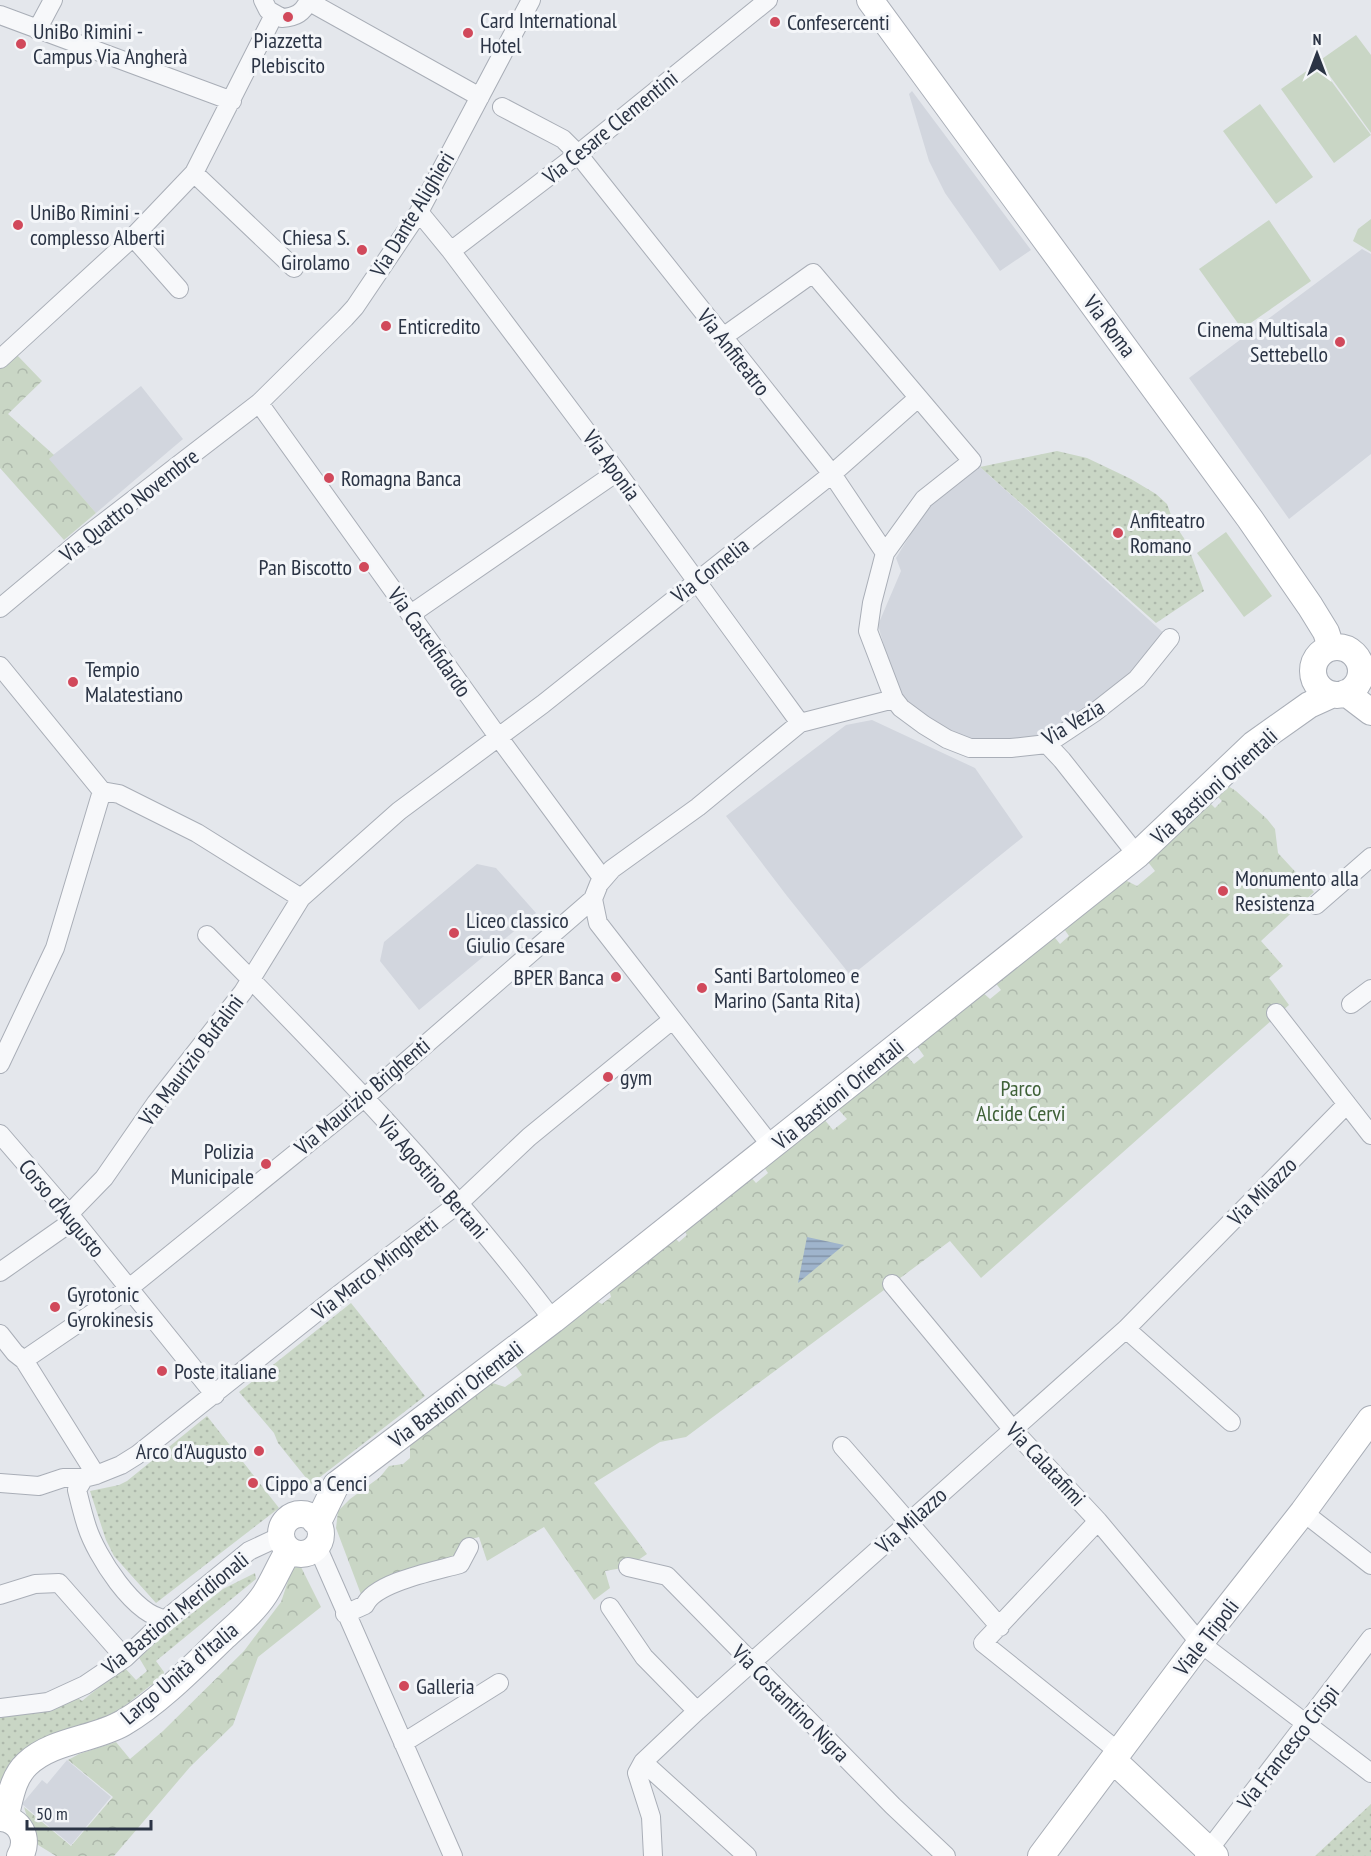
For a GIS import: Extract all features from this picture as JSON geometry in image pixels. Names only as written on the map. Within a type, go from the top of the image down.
[{"type":"street","points":[[37,30],[53,0]]},
{"type":"street","points":[[263,0],[268,10],[282,18],[291,17],[305,9],[308,1],[480,97]]},
{"type":"street","name":"Via Dante Alighieri","points":[[259,404],[355,307],[419,212],[531,0]]},
{"type":"street","name":"Via Cesare Clementini","points":[[451,251],[578,154],[768,0]]},
{"type":"street","name":"Via Roma","points":[[853,0],[874,5],[1250,519],[1310,606],[1326,632],[1331,647]]},
{"type":"street","points":[[0,15],[232,100]]},
{"type":"street","points":[[0,358],[133,237],[194,173],[274,15]]},
{"type":"street","name":"Via Anfiteatro","points":[[502,107],[563,139],[578,154],[832,474],[885,553]]},
{"type":"street","points":[[194,173],[294,268]]},
{"type":"street","name":"Via Aponia","points":[[419,212],[451,251],[617,472],[800,723]]},
{"type":"street","points":[[133,237],[179,289]]},
{"type":"street","points":[[723,337],[813,273],[918,398]]},
{"type":"street","name":"Via Vezia","points":[[918,398],[972,461],[924,499],[885,553],[872,603],[868,631],[894,699],[924,725],[947,739],[970,748],[1011,748],[1047,744],[1095,712],[1137,679],[1170,638]]},
{"type":"street","name":"Via Cornelia","points":[[301,898],[399,811],[499,738],[832,474],[918,398]]},
{"type":"street","name":"Via Quattro Novembre","points":[[0,608],[85,537],[259,404]]},
{"type":"street","name":"Via Castelfidardo","points":[[259,404],[499,738],[598,887]]},
{"type":"street","points":[[411,614],[617,472]]},
{"type":"street","points":[[1331,647],[1345,648],[1353,653],[1360,664],[1352,686],[1320,689],[1312,672],[1315,659],[1319,654],[1331,647]]},
{"type":"street","points":[[0,666],[102,791],[119,794],[197,833],[301,898]]},
{"type":"street","points":[[1352,686],[1371,712]]},
{"type":"street","name":"Via Bastioni Orientali","points":[[315,1521],[321,1516],[336,1485],[553,1320],[1137,855],[1254,744],[1309,705],[1352,686]]},
{"type":"street","points":[[800,723],[894,699]]},
{"type":"street","name":"Via Maurizio Brighenti","points":[[24,1360],[128,1289],[364,1098],[598,887],[612,868],[698,807],[800,723]]},
{"type":"street","points":[[1047,744],[1137,855]]},
{"type":"street","points":[[0,1064],[55,948],[102,791]]},
{"type":"street","points":[[1316,905],[1371,857]]},
{"type":"street","points":[[598,887],[598,923],[772,1147]]},
{"type":"street","name":"Via Maurizio Bufalini","points":[[0,1272],[71,1217],[104,1178],[156,1103],[251,979],[301,898]]},
{"type":"street","name":"Via Agostino Bertani","points":[[207,935],[413,1149],[553,1320]]},
{"type":"street","points":[[1351,1004],[1371,989]]},
{"type":"street","points":[[1276,1013],[1371,1135]]},
{"type":"street","name":"Via Marco Minghetti","points":[[0,1483],[39,1486],[63,1478],[90,1476],[121,1465],[137,1455],[458,1204],[529,1137],[672,1020]]},
{"type":"street","name":"Via Milazzo","points":[[643,1762],[697,1711],[1126,1329],[1347,1104]]},
{"type":"street","name":"Corso d'Augusto","points":[[0,1134],[71,1217],[215,1395]]},
{"type":"street","name":"Via Calatafimi","points":[[892,1284],[1013,1430],[1098,1521],[1200,1643],[1371,1773]]},
{"type":"street","points":[[1126,1329],[1232,1422]]},
{"type":"street","points":[[0,1334],[15,1353],[24,1360],[90,1476],[77,1490],[87,1528],[105,1566],[144,1610],[152,1616],[166,1619]]},
{"type":"street","name":"Viale Tripoli","points":[[1041,1856],[1200,1643],[1304,1512],[1371,1419]]},
{"type":"street","points":[[842,1446],[1000,1627]]},
{"type":"street","points":[[1304,1512],[1371,1565]]},
{"type":"street","points":[[317,1546],[304,1554],[285,1543],[283,1526],[295,1516],[305,1515],[315,1521],[320,1533],[317,1546],[345,1614],[453,1856]]},
{"type":"street","points":[[1098,1521],[983,1643],[1116,1756],[1209,1854]]},
{"type":"street","name":"Via Bastioni Meridionali","points":[[0,1708],[48,1702],[85,1684],[125,1658],[166,1619],[249,1551],[285,1543]]},
{"type":"street","name":"Largo Unità d'Italia","points":[[2,1818],[13,1786],[25,1766],[37,1755],[106,1732],[126,1721],[155,1700],[249,1614],[265,1594],[279,1566],[285,1543]]},
{"type":"street","points":[[345,1614],[365,1605],[368,1598],[388,1586],[460,1564],[469,1547]]},
{"type":"street","name":"Via Costantino Nigra","points":[[628,1567],[667,1576],[893,1806],[946,1856]]},
{"type":"street","points":[[0,1595],[35,1584],[59,1583],[125,1658]]},
{"type":"street","points":[[610,1607],[644,1657],[697,1711]]},
{"type":"street","name":"Via Francesco Crispi","points":[[1209,1854],[1371,1638]]},
{"type":"street","points":[[403,1743],[499,1683]]},
{"type":"street","points":[[653,1856],[651,1817],[637,1773],[643,1762],[747,1856]]},
{"type":"street","points":[[2,1818],[17,1825],[22,1831],[24,1846],[22,1855]]},
{"type":"shaded area","points":[[912,91],[1031,250],[1000,271],[945,193],[929,161],[909,94]]},
{"type":"shaded area","points":[[1362,249],[1371,254],[1371,454],[1289,519],[1189,378]]},
{"type":"shaded area","points":[[141,386],[183,439],[96,513],[48,459]]},
{"type":"shaded area","points":[[980,467],[1168,637],[1137,675],[1047,732],[1014,743],[970,745],[920,718],[896,687],[878,625],[901,571],[896,558],[929,504]]},
{"type":"shaded area","points":[[872,720],[975,768],[1023,837],[851,976],[726,816],[846,725]]},
{"type":"shaded area","name":"Liceo classico Giulio Cesare","points":[[477,864],[496,868],[536,913],[419,1010],[380,961],[384,942]]},
{"type":"shaded area","points":[[67,1760],[111,1797],[71,1845],[22,1804],[42,1780],[47,1784]]},
{"type":"green space","points":[[1356,35],[1371,55],[1371,133],[1319,61]]},
{"type":"green space","points":[[1318,63],[1371,135],[1334,163],[1281,89]]},
{"type":"green space","points":[[1260,104],[1313,177],[1276,204],[1223,131]]},
{"type":"green space","points":[[1371,219],[1371,252],[1353,241],[1358,229]]},
{"type":"green space","points":[[1269,220],[1311,281],[1242,329],[1199,269]]},
{"type":"green space","points":[[16,354],[42,381],[8,414],[54,455],[49,459],[96,513],[64,540],[0,468],[0,369]]},
{"type":"green space","name":"Anfiteatro Romano","points":[[1057,451],[1087,458],[1131,479],[1156,494],[1167,504],[1174,523],[1187,543],[1204,591],[1156,623],[980,467]]},
{"type":"green space","points":[[1226,532],[1272,596],[1244,617],[1197,553]]},
{"type":"green space","name":"Parco Alcide Cervi","points":[[1228,786],[1267,819],[1275,829],[1278,853],[1314,892],[1261,941],[1283,966],[1269,978],[1289,1005],[981,1278],[950,1241],[686,1437],[660,1442],[594,1483],[647,1554],[628,1567],[605,1571],[610,1588],[594,1600],[544,1527],[487,1561],[479,1537],[468,1540],[457,1561],[362,1597],[336,1528],[338,1511],[350,1499],[380,1477],[389,1466],[403,1464],[410,1458],[410,1445],[483,1380],[505,1387],[522,1375],[511,1359],[591,1298],[602,1304],[611,1297],[608,1285],[672,1235],[679,1242],[687,1235],[682,1227],[748,1174],[756,1183],[768,1173],[762,1164],[824,1119],[833,1130],[847,1119],[838,1109],[906,1055],[914,1064],[924,1056],[917,1046],[981,991],[990,999],[1001,990],[994,981],[1052,934],[1060,944],[1069,936],[1062,926],[1125,880],[1137,886],[1155,871],[1148,862],[1210,803],[1215,808],[1222,801],[1218,797]]},
{"type":"green space","points":[[351,1303],[425,1396],[311,1484],[278,1443],[274,1433],[239,1392]]},
{"type":"green space","points":[[207,1416],[279,1508],[156,1603],[114,1556],[106,1540],[90,1491],[127,1481]]},
{"type":"green space","points":[[299,1563],[321,1607],[258,1657],[233,1725],[190,1767],[114,1856],[56,1856],[35,1843],[24,1807],[71,1846],[113,1797],[68,1760],[116,1742],[130,1759],[163,1731],[244,1651],[281,1602],[293,1566]]},
{"type":"green space","points":[[255,1573],[256,1579],[156,1661],[164,1672],[163,1678],[156,1686],[151,1685],[117,1712],[1,1780],[0,1783],[0,1717],[57,1708],[77,1697],[82,1701],[124,1667],[136,1680],[147,1671],[138,1656],[223,1589]]},
{"type":"green space","points":[[1371,1804],[1371,1856],[1315,1856]]},
{"type":"water","points":[[807,1237],[844,1245],[798,1283]]},
{"type":"place","name":"Piazzetta Plebiscito","points":[[288,17]]},
{"type":"place","name":"Confesercenti","points":[[775,22]]},
{"type":"place","name":"Card International Hotel","points":[[468,33]]},
{"type":"place","name":"UniBo Rimini - Campus Via Angherà","points":[[21,44]]},
{"type":"place","name":"UniBo Rimini - complesso Alberti","points":[[18,225]]},
{"type":"place","name":"Chiesa S. Girolamo","points":[[362,250]]},
{"type":"place","name":"Enticredito","points":[[386,326]]},
{"type":"place","name":"Cinema Multisala Settebello","points":[[1340,342]]},
{"type":"place","name":"Romagna Banca","points":[[329,478]]},
{"type":"place","name":"Anfiteatro Romano","points":[[1118,533]]},
{"type":"place","name":"Pan Biscotto","points":[[364,567]]},
{"type":"place","name":"Tempio Malatestiano","points":[[73,682]]},
{"type":"place","name":"Monumento alla Resistenza","points":[[1223,891]]},
{"type":"place","name":"Liceo classico Giulio Cesare","points":[[454,933]]},
{"type":"place","name":"BPER Banca","points":[[616,977]]},
{"type":"place","name":"Santi Bartolomeo e Marino (Santa Rita)","points":[[702,988]]},
{"type":"place","name":"gym","points":[[608,1077]]},
{"type":"place","name":"Polizia Municipale","points":[[266,1164]]},
{"type":"place","name":"Gyrotonic Gyrokinesis","points":[[55,1307]]},
{"type":"place","name":"Poste italiane","points":[[162,1371]]},
{"type":"place","name":"Arco d'Augusto","points":[[259,1451]]},
{"type":"place","name":"Cippo a Cenci","points":[[253,1483]]},
{"type":"place","name":"Galleria","points":[[404,1686]]}]
